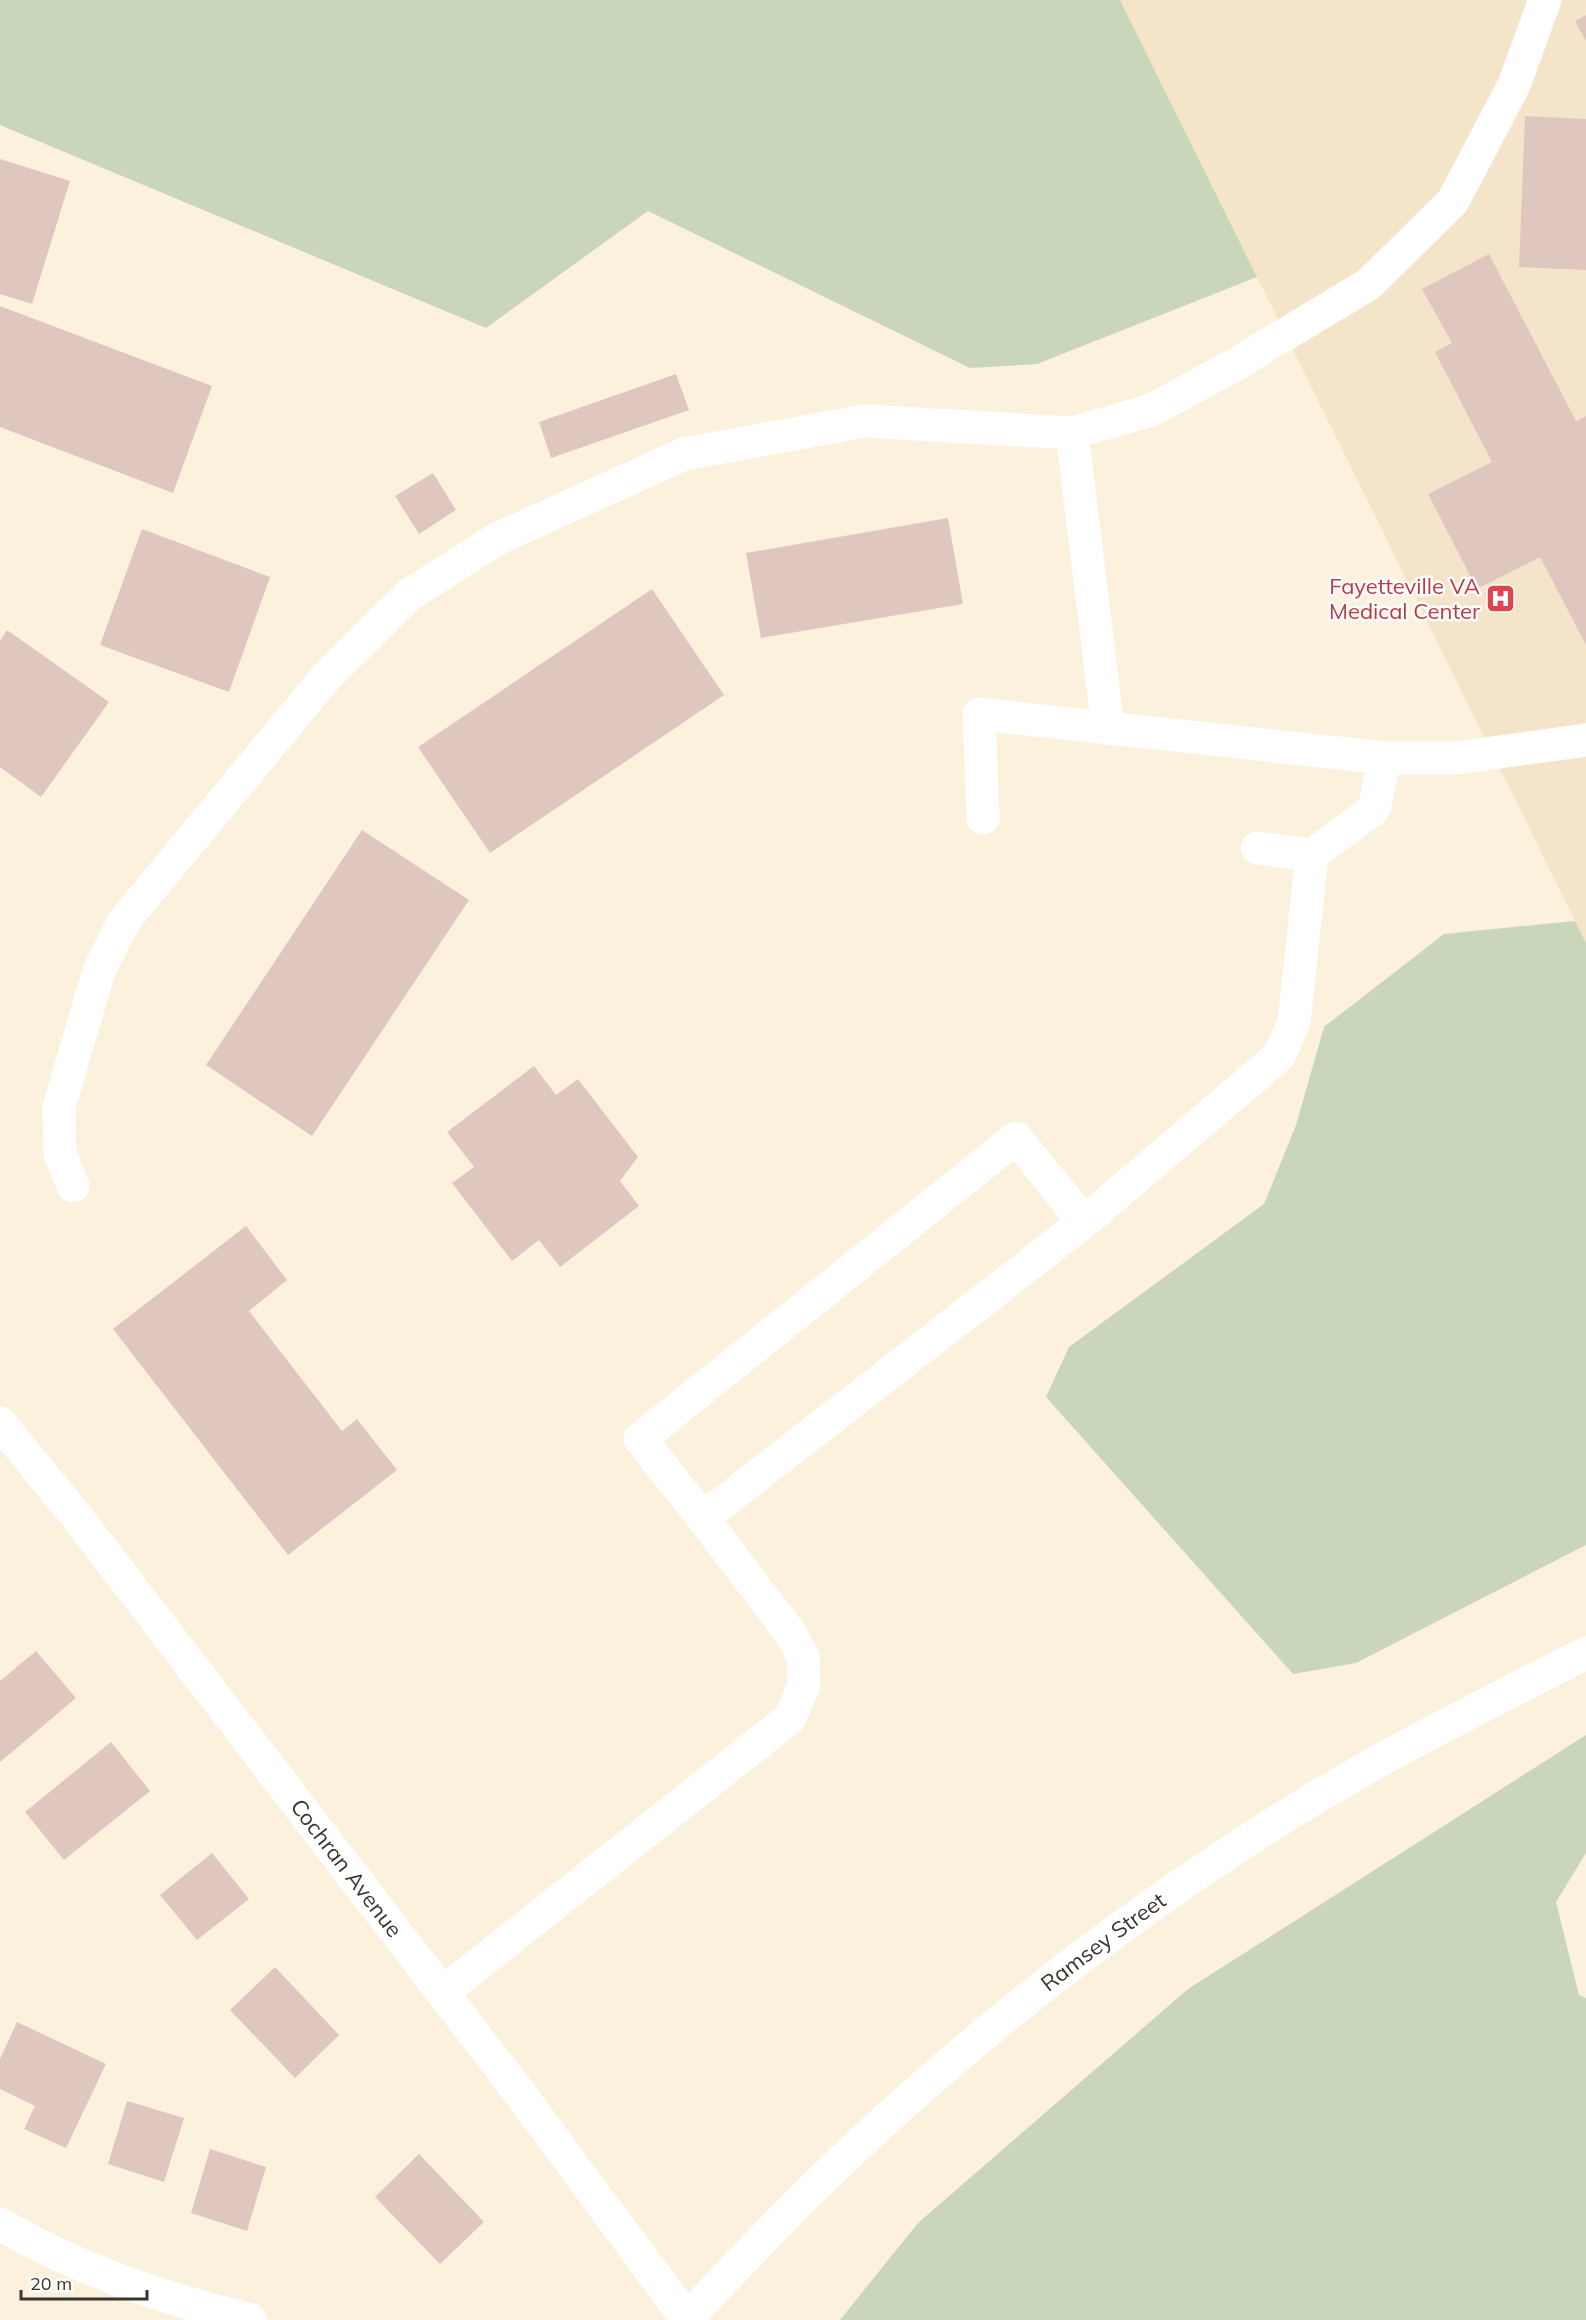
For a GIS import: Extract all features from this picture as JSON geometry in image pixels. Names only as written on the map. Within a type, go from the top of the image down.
[{"type":"street","points":[[73,1185],[60,1153],[59,1107],[99,971],[124,921],[327,676],[410,595],[497,539],[684,454],[865,421],[1072,433],[1152,410],[1236,364],[1370,284],[1454,201],[1514,85],[1545,0]]},
{"type":"street","points":[[1072,433],[1108,728]]},
{"type":"street","points":[[983,818],[980,714],[1385,758],[1456,758],[1586,740]]},
{"type":"street","points":[[1257,849],[1312,855],[1374,809],[1385,758]]},
{"type":"street","points":[[704,1518],[1084,1222],[1279,1056],[1294,1022],[1312,855]]},
{"type":"street","points":[[442,1993],[789,1718],[804,1685],[803,1656],[790,1634],[704,1518],[640,1439],[1016,1138],[1084,1222]]},
{"type":"street","name":"Cochran Avenue","points":[[6,1442],[77,1517],[442,1993],[686,2319]]},
{"type":"street","name":"Ramsey Street","points":[[686,2319],[852,2150],[953,2060],[1055,1977],[1173,1890],[1293,1812],[1400,1749],[1586,1653]]},
{"type":"street","points":[[0,2224],[102,2275],[184,2303],[251,2320]]},
{"type":"shaded area","name":"Fayetteville VA Medical Center","points":[[1120,0],[1586,0],[1586,943],[1257,277]]},
{"type":"green space","points":[[0,0],[1120,0],[1257,277],[1037,364],[970,368],[648,211],[486,328],[0,125]]},
{"type":"green space","points":[[1575,921],[1586,943],[1586,1545],[1356,1663],[1293,1674],[1046,1397],[1069,1347],[1264,1204],[1296,1125],[1324,1027],[1444,934]]},
{"type":"green space","points":[[1586,1735],[1586,1853],[1556,1902],[1579,1995],[1586,1998],[1586,2320],[840,2320],[918,2223],[1188,1989]]},
{"type":"building","points":[[1586,15],[1586,41],[1575,21]]},
{"type":"building","points":[[1525,116],[1586,119],[1586,270],[1519,267]]},
{"type":"building","points":[[0,159],[70,181],[32,304],[0,294]]},
{"type":"building","points":[[1489,254],[1576,421],[1586,416],[1586,645],[1540,557],[1477,589],[1428,494],[1492,462],[1435,352],[1452,343],[1422,289]]},
{"type":"building","points":[[0,306],[212,386],[173,493],[0,427]]},
{"type":"building","points":[[676,374],[689,410],[551,458],[539,422]]},
{"type":"building","points":[[433,473],[456,510],[419,534],[395,496]]},
{"type":"building","points":[[948,518],[963,604],[761,638],[746,553]]},
{"type":"building","points":[[142,529],[270,577],[229,692],[100,645]]},
{"type":"building","points":[[652,589],[724,695],[490,853],[418,747]]},
{"type":"building","points":[[7,630],[109,702],[41,797],[0,767],[0,641]]},
{"type":"building","points":[[362,830],[469,900],[312,1136],[206,1065]]},
{"type":"building","points":[[534,1066],[556,1095],[578,1079],[638,1157],[620,1181],[639,1206],[560,1267],[539,1240],[512,1261],[452,1183],[474,1167],[447,1132]]},
{"type":"building","points":[[246,1226],[287,1280],[249,1311],[342,1431],[357,1419],[397,1470],[288,1555],[113,1329]]},
{"type":"building","points":[[36,1651],[76,1698],[0,1762],[0,1681]]},
{"type":"building","points":[[111,1742],[150,1791],[64,1860],[25,1812]]},
{"type":"building","points":[[212,1853],[249,1899],[197,1940],[160,1895]]},
{"type":"building","points":[[275,1967],[339,2035],[295,2078],[230,2010]]},
{"type":"building","points":[[17,2022],[106,2064],[66,2148],[24,2129],[35,2106],[0,2089],[0,2059]]},
{"type":"building","points":[[127,2101],[184,2118],[164,2182],[108,2164]]},
{"type":"building","points":[[210,2149],[266,2167],[247,2231],[191,2213]]},
{"type":"building","points":[[419,2154],[484,2222],[440,2264],[375,2197]]},
{"type":"place","name":"Fayetteville VA Medical Center","points":[[1501,599]]}]
